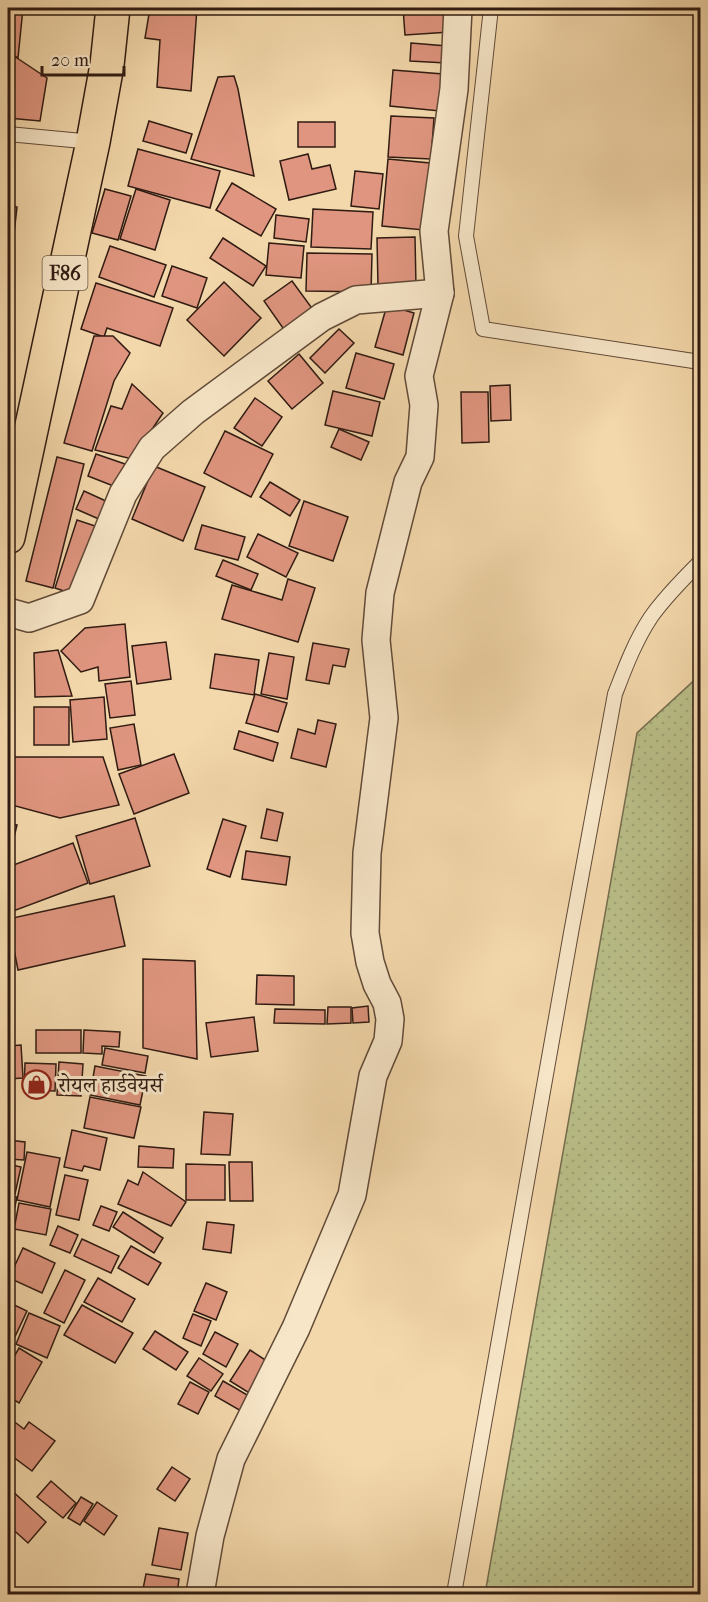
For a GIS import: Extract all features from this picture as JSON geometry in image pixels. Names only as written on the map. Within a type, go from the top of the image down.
[{"type":"main road","name":"F86","points":[[8,537],[93,142],[107,65],[113,8]]},
{"type":"street","points":[[200,1594],[210,1536],[231,1459],[296,1328],[352,1195],[372,1076],[388,1041],[390,1019],[387,1003],[377,984],[370,962],[365,933],[367,853],[384,718],[376,640],[380,593],[408,482],[420,457],[424,405],[419,376],[440,293],[434,231],[454,89],[458,8]]},
{"type":"street","points":[[8,612],[29,618],[80,600],[123,494],[152,448],[193,412],[322,317],[356,300],[440,293]]},
{"type":"lane","points":[[491,8],[466,236],[483,329],[700,362]]},
{"type":"lane","points":[[8,134],[93,142]]},
{"type":"lane","points":[[454,1594],[615,694],[627,661],[651,618],[676,586],[700,562]]},
{"type":"green space","points":[[700,675],[700,1594],[485,1594],[637,733]]},
{"type":"building","points":[[8,8],[23,8],[18,58],[8,52]]},
{"type":"building","points":[[150,8],[197,8],[191,91],[157,87],[160,40],[145,38]]},
{"type":"building","points":[[403,8],[448,8],[450,32],[405,35]]},
{"type":"building","points":[[411,43],[447,46],[446,63],[410,61]]},
{"type":"building","points":[[8,52],[47,78],[40,121],[8,118]]},
{"type":"building","points":[[393,70],[443,74],[440,111],[390,106]]},
{"type":"building","points":[[234,76],[254,176],[191,159],[218,77]]},
{"type":"building","points":[[391,116],[434,118],[431,159],[388,157]]},
{"type":"building","points":[[149,121],[192,134],[186,153],[143,141]]},
{"type":"building","points":[[298,122],[335,122],[335,147],[298,147]]},
{"type":"building","points":[[138,149],[220,171],[210,208],[128,186]]},
{"type":"building","points":[[308,154],[312,169],[330,165],[336,189],[289,200],[280,161]]},
{"type":"building","points":[[388,159],[430,163],[424,230],[382,226]]},
{"type":"building","points":[[355,171],[383,174],[379,209],[351,206]]},
{"type":"building","points":[[232,183],[276,209],[261,236],[216,210]]},
{"type":"building","points":[[105,189],[131,196],[118,240],[92,233]]},
{"type":"building","points":[[136,189],[170,200],[155,250],[120,239]]},
{"type":"building","points":[[8,205],[17,207],[14,234],[8,234]]},
{"type":"building","points":[[313,209],[373,212],[371,249],[311,247]]},
{"type":"building","points":[[276,215],[309,219],[306,242],[274,238]]},
{"type":"building","points":[[8,236],[13,237],[8,266]]},
{"type":"building","points":[[415,237],[416,286],[378,287],[377,238]]},
{"type":"building","points":[[223,238],[266,266],[253,286],[210,258]]},
{"type":"building","points":[[269,243],[304,246],[301,278],[266,275]]},
{"type":"building","points":[[110,246],[166,265],[154,297],[99,277]]},
{"type":"building","points":[[307,253],[372,254],[371,292],[306,291]]},
{"type":"building","points":[[172,266],[207,278],[197,308],[162,296]]},
{"type":"building","points":[[292,281],[314,311],[285,331],[264,301]]},
{"type":"building","points":[[224,282],[261,318],[224,356],[187,320]]},
{"type":"building","points":[[96,283],[173,308],[160,346],[107,328],[104,337],[81,329]]},
{"type":"building","points":[[387,305],[414,313],[403,355],[375,347]]},
{"type":"building","points":[[339,329],[354,343],[325,373],[310,358]]},
{"type":"building","points":[[94,336],[113,336],[130,353],[114,381],[92,451],[64,443]]},
{"type":"building","points":[[356,353],[394,364],[384,399],[346,388]]},
{"type":"building","points":[[299,354],[323,383],[292,409],[268,381]]},
{"type":"building","points":[[132,384],[163,413],[132,459],[95,450],[111,406],[122,409]]},
{"type":"building","points":[[510,385],[511,420],[491,421],[490,386]]},
{"type":"building","points":[[333,391],[380,402],[372,436],[325,425]]},
{"type":"building","points":[[461,392],[488,392],[489,442],[462,443]]},
{"type":"building","points":[[255,398],[282,417],[262,446],[234,428]]},
{"type":"building","points":[[339,429],[369,442],[361,460],[331,447]]},
{"type":"building","points":[[225,431],[273,454],[251,497],[204,473]]},
{"type":"building","points":[[96,454],[125,464],[116,487],[88,476]]},
{"type":"building","points":[[57,457],[84,464],[53,588],[26,581]]},
{"type":"building","points":[[154,466],[205,487],[183,541],[132,519]]},
{"type":"building","points":[[270,482],[300,500],[290,516],[260,497]]},
{"type":"building","points":[[84,491],[108,502],[101,520],[76,509]]},
{"type":"building","points":[[304,501],[348,517],[333,561],[289,546]]},
{"type":"building","points":[[77,520],[95,526],[73,594],[55,588]]},
{"type":"building","points":[[202,525],[245,537],[238,560],[195,549]]},
{"type":"building","points":[[258,534],[298,553],[286,577],[247,557]]},
{"type":"building","points":[[223,560],[258,574],[251,590],[216,576]]},
{"type":"building","points":[[288,579],[315,588],[298,642],[222,619],[232,585],[282,600]]},
{"type":"building","points":[[125,624],[130,677],[99,681],[98,667],[81,672],[61,651],[85,628]]},
{"type":"building","points":[[166,642],[171,679],[137,684],[132,646]]},
{"type":"building","points":[[313,643],[349,649],[345,667],[333,665],[329,684],[306,680]]},
{"type":"building","points":[[58,650],[72,696],[35,697],[34,653]]},
{"type":"building","points":[[269,653],[294,657],[287,699],[261,694]]},
{"type":"building","points":[[215,654],[259,660],[254,695],[210,688]]},
{"type":"building","points":[[131,681],[135,715],[110,718],[105,684]]},
{"type":"building","points":[[255,694],[287,703],[278,732],[246,723]]},
{"type":"building","points":[[104,697],[107,739],[73,742],[70,700]]},
{"type":"building","points":[[34,707],[69,707],[69,745],[34,745]]},
{"type":"building","points":[[318,720],[336,724],[326,767],[291,758],[298,729],[315,734]]},
{"type":"building","points":[[134,724],[141,765],[118,770],[110,728]]},
{"type":"building","points":[[239,731],[278,743],[273,761],[234,749]]},
{"type":"building","points":[[174,754],[189,793],[134,814],[119,774]]},
{"type":"building","points":[[8,757],[103,757],[119,805],[60,818],[8,804]]},
{"type":"building","points":[[267,809],[283,813],[277,841],[261,838]]},
{"type":"building","points":[[135,818],[150,866],[90,884],[76,836]]},
{"type":"building","points":[[223,819],[246,826],[230,877],[207,869]]},
{"type":"building","points":[[8,824],[17,825],[8,862]]},
{"type":"building","points":[[73,843],[88,883],[8,913],[8,867]]},
{"type":"building","points":[[246,851],[290,857],[286,885],[242,879]]},
{"type":"building","points":[[114,896],[125,946],[18,970],[8,919]]},
{"type":"building","points":[[143,959],[195,961],[197,1059],[143,1048]]},
{"type":"building","points":[[8,968],[10,968],[13,1021],[8,1021]]},
{"type":"building","points":[[257,975],[294,976],[294,1005],[256,1004]]},
{"type":"building","points":[[368,1006],[369,1022],[353,1023],[352,1008]]},
{"type":"building","points":[[328,1007],[351,1007],[351,1023],[327,1024]]},
{"type":"building","points":[[275,1009],[325,1010],[325,1024],[274,1023]]},
{"type":"building","points":[[254,1017],[258,1051],[211,1057],[206,1023]]},
{"type":"building","points":[[36,1030],[81,1030],[81,1053],[36,1053]]},
{"type":"building","points":[[84,1030],[120,1032],[119,1047],[102,1046],[102,1054],[83,1053]]},
{"type":"building","points":[[21,1045],[23,1078],[8,1079],[8,1046]]},
{"type":"building","points":[[105,1048],[148,1056],[145,1073],[102,1065]]},
{"type":"building","points":[[59,1062],[83,1064],[81,1096],[57,1095]]},
{"type":"building","points":[[25,1063],[56,1064],[55,1091],[24,1090]]},
{"type":"building","points":[[95,1066],[146,1076],[140,1105],[90,1095]]},
{"type":"building","points":[[90,1097],[141,1107],[134,1138],[84,1128]]},
{"type":"building","points":[[204,1112],[233,1114],[230,1155],[201,1154]]},
{"type":"building","points":[[72,1130],[107,1138],[100,1170],[84,1166],[82,1171],[64,1167]]},
{"type":"building","points":[[8,1140],[25,1142],[24,1160],[8,1159]]},
{"type":"building","points":[[139,1146],[174,1149],[173,1168],[138,1167]]},
{"type":"building","points":[[27,1152],[60,1158],[50,1207],[17,1200]]},
{"type":"building","points":[[229,1162],[252,1162],[253,1201],[230,1201]]},
{"type":"building","points":[[8,1164],[21,1167],[15,1194],[8,1193]]},
{"type":"building","points":[[186,1164],[225,1165],[225,1200],[186,1200]]},
{"type":"building","points":[[143,1172],[186,1202],[171,1226],[118,1204],[128,1180],[138,1185]]},
{"type":"building","points":[[65,1175],[88,1180],[79,1220],[56,1215]]},
{"type":"building","points":[[8,1195],[17,1197],[10,1229],[8,1228]]},
{"type":"building","points":[[19,1203],[51,1209],[46,1235],[14,1229]]},
{"type":"building","points":[[101,1206],[117,1212],[109,1231],[93,1225]]},
{"type":"building","points":[[123,1212],[163,1238],[154,1253],[113,1227]]},
{"type":"building","points":[[207,1222],[234,1225],[231,1253],[203,1249]]},
{"type":"building","points":[[58,1226],[78,1235],[70,1253],[50,1245]]},
{"type":"building","points":[[82,1239],[119,1256],[111,1273],[74,1256]]},
{"type":"building","points":[[8,1241],[13,1243],[8,1259]]},
{"type":"building","points":[[131,1246],[161,1263],[148,1285],[118,1268]]},
{"type":"building","points":[[23,1248],[55,1263],[42,1293],[9,1278]]},
{"type":"building","points":[[65,1270],[85,1280],[64,1323],[44,1313]]},
{"type":"building","points":[[98,1278],[135,1299],[122,1322],[84,1302]]},
{"type":"building","points":[[206,1283],[227,1292],[216,1320],[194,1311]]},
{"type":"building","points":[[8,1302],[27,1311],[12,1343],[8,1341]]},
{"type":"building","points":[[82,1305],[133,1333],[115,1363],[64,1335]]},
{"type":"building","points":[[29,1313],[60,1326],[47,1358],[16,1344]]},
{"type":"building","points":[[193,1314],[211,1321],[201,1346],[183,1338]]},
{"type":"building","points":[[155,1331],[188,1352],[176,1370],[143,1349]]},
{"type":"building","points":[[215,1332],[238,1344],[226,1367],[203,1354]]},
{"type":"building","points":[[19,1348],[42,1362],[19,1403],[8,1396],[8,1367]]},
{"type":"building","points":[[250,1350],[270,1363],[251,1394],[230,1381]]},
{"type":"building","points":[[199,1358],[223,1374],[211,1391],[187,1376]]},
{"type":"building","points":[[223,1381],[256,1400],[248,1415],[215,1396]]},
{"type":"building","points":[[190,1382],[209,1392],[198,1414],[178,1404]]},
{"type":"building","points":[[8,1417],[24,1429],[29,1422],[55,1441],[32,1471],[8,1453]]},
{"type":"building","points":[[172,1467],[190,1479],[175,1501],[157,1489]]},
{"type":"building","points":[[51,1481],[76,1503],[63,1518],[37,1497]]},
{"type":"building","points":[[8,1487],[46,1522],[28,1543],[8,1525]]},
{"type":"building","points":[[81,1497],[93,1504],[80,1525],[68,1518]]},
{"type":"building","points":[[97,1502],[117,1516],[104,1535],[84,1521]]},
{"type":"building","points":[[159,1528],[188,1533],[181,1570],[152,1565]]},
{"type":"building","points":[[146,1574],[179,1579],[177,1594],[142,1594]]},
{"type":"place","name":"रोयल हार्डवेयर्स","points":[[37,1085]]}]
